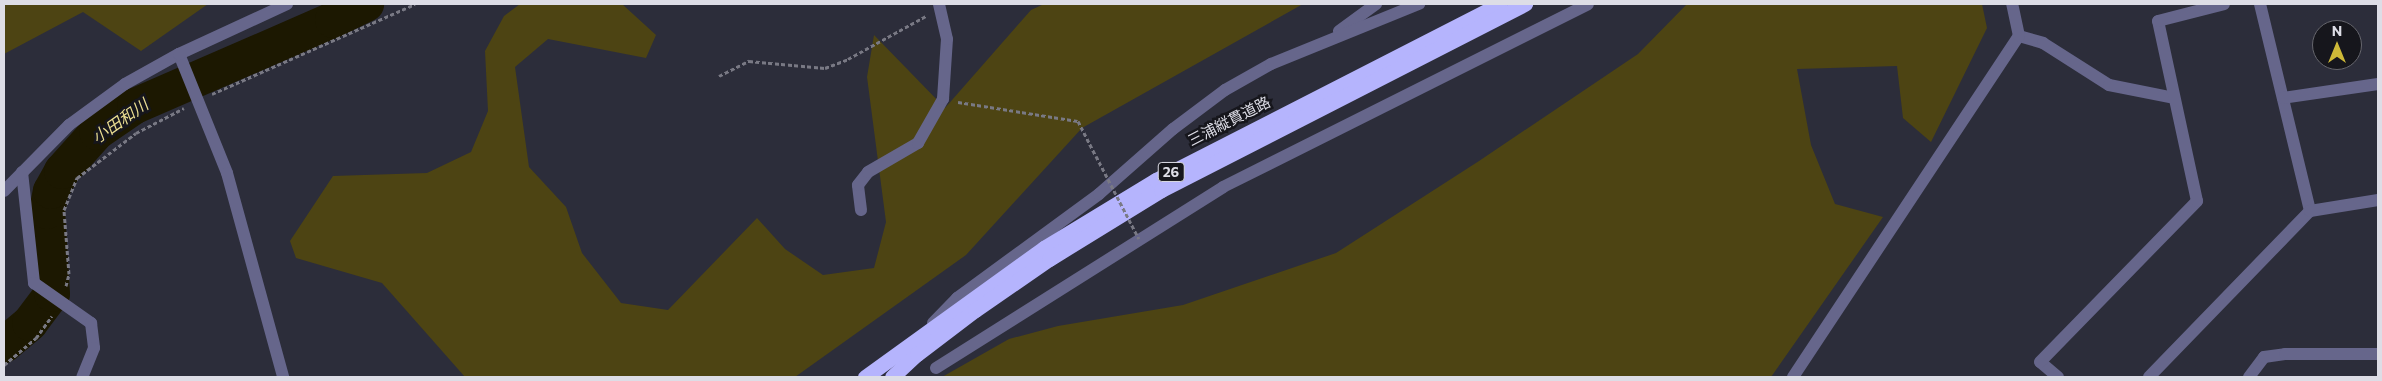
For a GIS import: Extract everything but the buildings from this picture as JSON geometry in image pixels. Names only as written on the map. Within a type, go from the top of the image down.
[{"type":"highway","name":"三浦縦貫道路","points":[[865,377],[1044,248],[1156,180],[1500,4]]},
{"type":"highway","name":"三浦縦貫道路","points":[[892,377],[917,354],[975,310],[1049,259],[1154,194],[1524,4]]},
{"type":"street","points":[[4,191],[41,151],[83,115],[125,84],[179,54],[287,4]]},
{"type":"street","points":[[1323,42],[1376,4]]},
{"type":"street","points":[[921,336],[957,298],[1099,194],[1200,108],[1271,64],[1419,4]]},
{"type":"street","points":[[936,368],[1224,187],[1588,4]]},
{"type":"street","points":[[1794,377],[2020,36],[2012,4]]},
{"type":"street","points":[[2058,377],[2040,362],[2197,202],[2158,21],[2224,4]]},
{"type":"street","points":[[2260,4],[2310,211]]},
{"type":"street","points":[[861,210],[858,185],[868,172],[918,143],[943,99],[947,39],[939,6]]},
{"type":"street","points":[[2020,36],[2043,43],[2109,85],[2174,98]]},
{"type":"street","points":[[179,54],[227,173],[283,377]]},
{"type":"street","points":[[2283,98],[2378,84]]},
{"type":"street","points":[[22,172],[34,283],[91,323],[94,348],[82,377]]},
{"type":"street","points":[[2149,377],[2310,211],[2378,200]]},
{"type":"street","points":[[2249,377],[2264,357],[2285,354],[2378,354]]},
{"type":"path","points":[[4,365],[36,338],[62,302],[69,274],[64,210],[77,178],[136,133],[198,101],[415,4]]},
{"type":"path","points":[[719,76],[748,61],[825,68],[848,59],[939,6]]},
{"type":"path","points":[[943,99],[1078,121],[1139,239]]},
{"type":"shaded area","points":[[4,4],[208,4],[141,51],[83,12],[4,54]]},
{"type":"shaded area","points":[[520,4],[622,4],[656,35],[646,58],[548,39],[515,67],[529,167],[566,207],[582,253],[621,303],[668,310],[757,218],[785,249],[823,275],[874,268],[886,222],[867,77],[874,35],[945,108],[1031,10],[1044,4],[1303,4],[1082,128],[966,255],[795,377],[465,377],[382,283],[296,258],[290,241],[333,176],[427,173],[471,152],[488,111],[485,51],[504,16]]},
{"type":"shaded area","points":[[1687,4],[1982,4],[1987,28],[1931,142],[1903,118],[1897,66],[1797,69],[1811,145],[1835,204],[1883,217],[1771,377],[942,377],[1009,339],[1058,326],[1183,305],[1336,253],[1479,161],[1638,54]]},
{"type":"waterway","name":"小田和川","points":[[4,345],[30,323],[52,294],[47,211],[51,191],[62,171],[97,132],[135,106],[366,4]]}]
